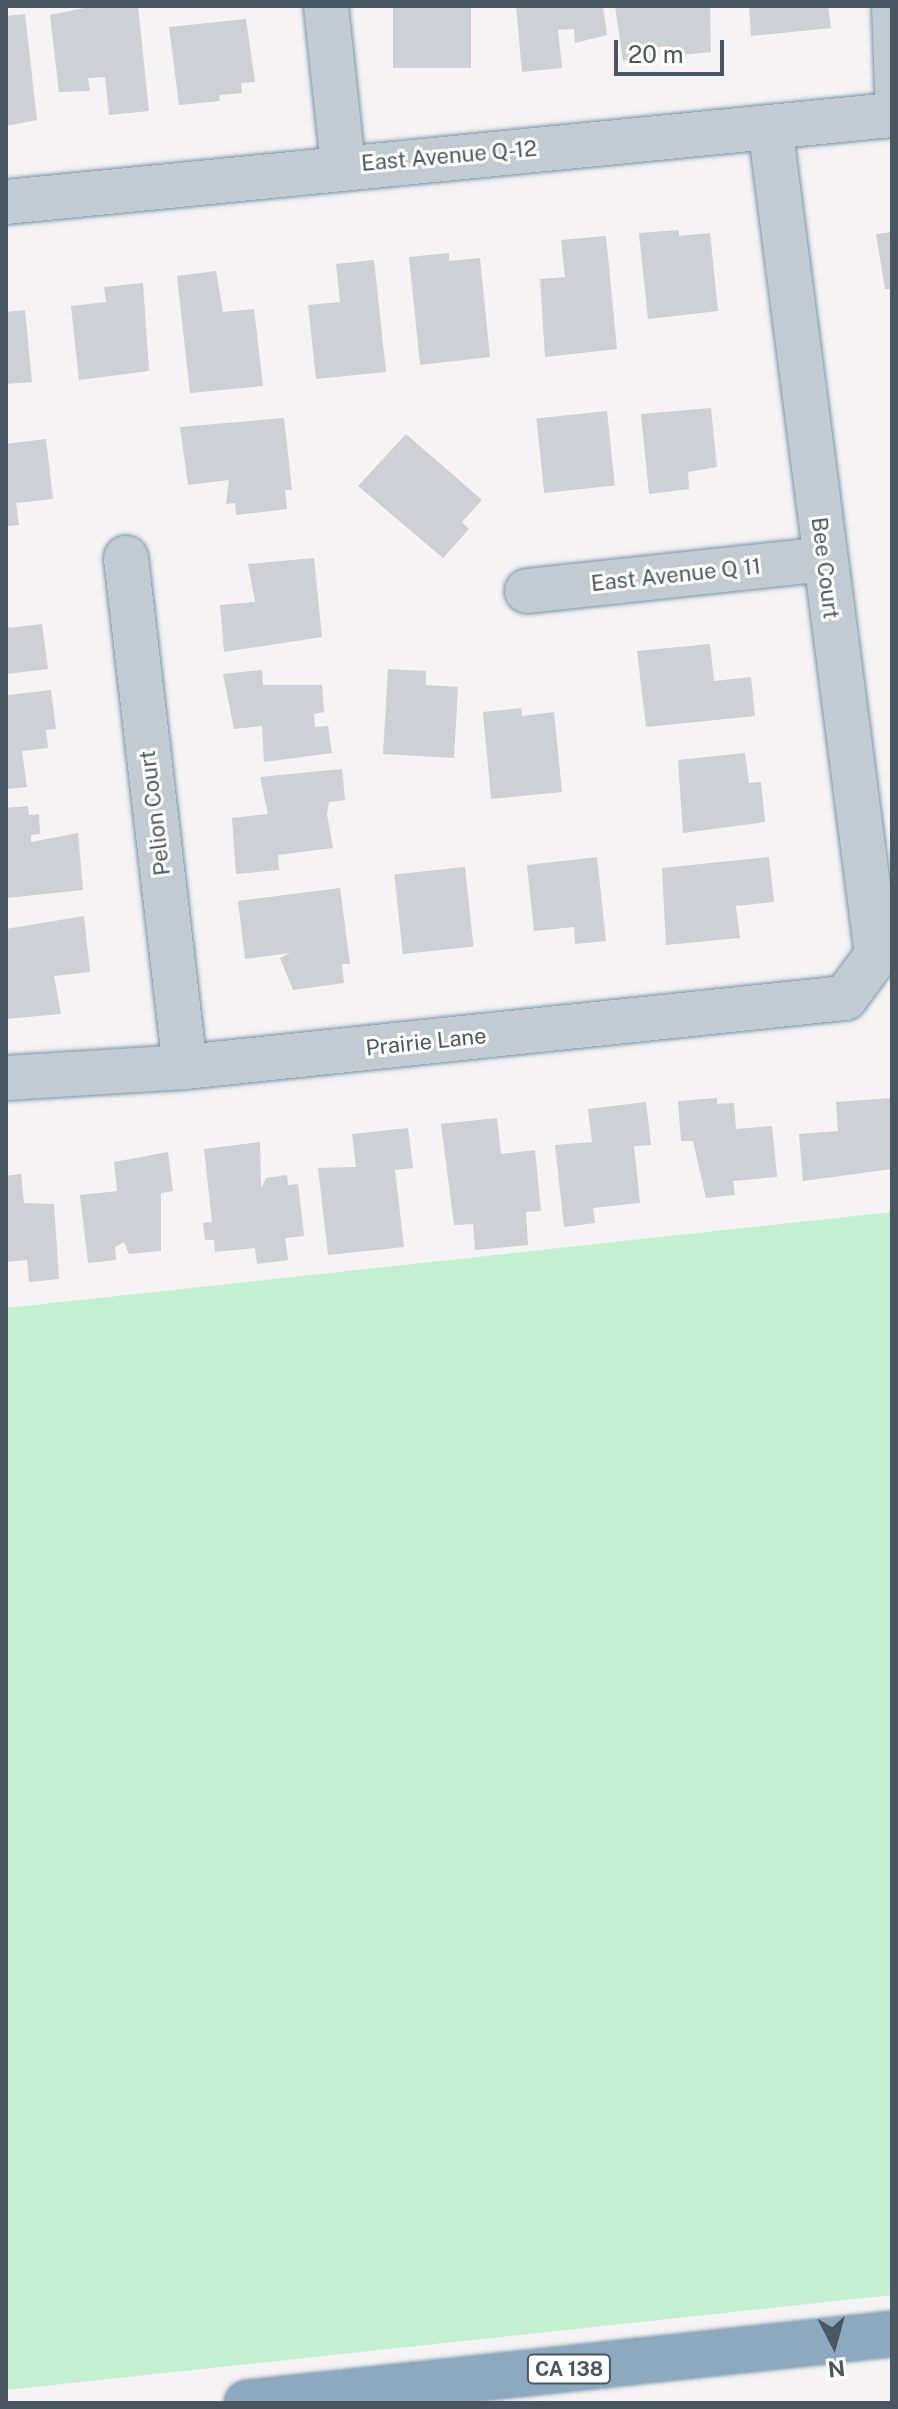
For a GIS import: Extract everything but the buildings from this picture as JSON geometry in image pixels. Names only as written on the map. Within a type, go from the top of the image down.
[{"type":"highway","name":"CA 138","points":[[247,2403],[892,2334]]},
{"type":"street","points":[[326,6],[343,166]]},
{"type":"street","name":"East Avenue Q-12","points":[[6,202],[343,166],[890,115]]},
{"type":"street","name":"Bee Court","points":[[770,127],[877,955],[845,998]]},
{"type":"street","name":"Pelion Court","points":[[126,558],[185,1067]]},
{"type":"street","name":"East Avenue Q 11","points":[[527,591],[824,559]]},
{"type":"street","name":"Prairie Lane","points":[[6,1078],[185,1067],[845,998]]},
{"type":"lane","points":[[883,6],[890,115]]},
{"type":"green space","points":[[892,1212],[892,2295],[6,2390],[6,1308]]}]
